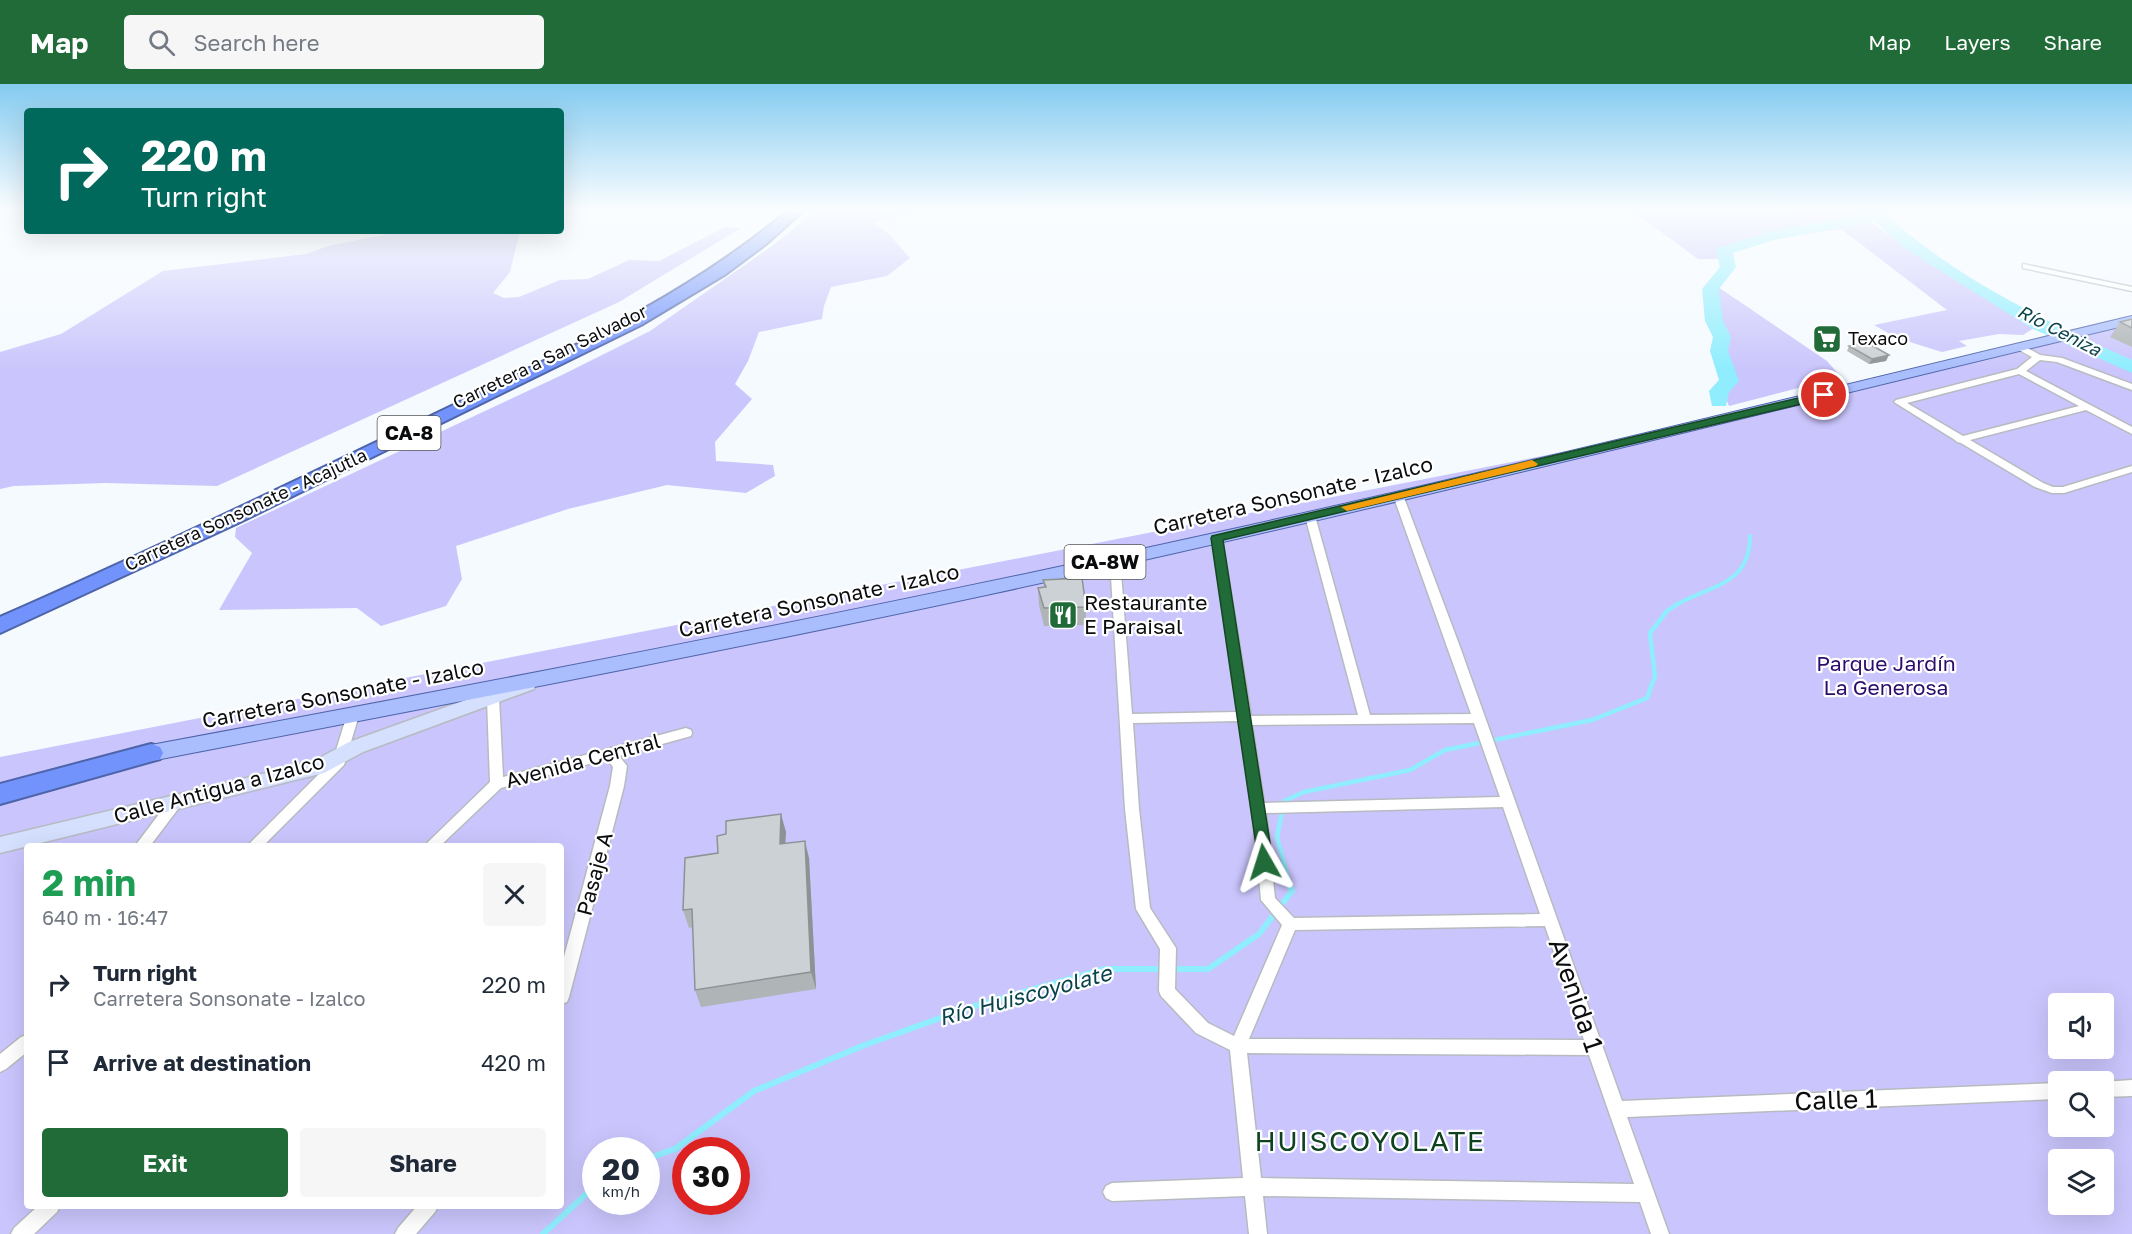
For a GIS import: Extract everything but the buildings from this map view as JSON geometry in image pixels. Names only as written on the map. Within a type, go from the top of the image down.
[{"type":"highway","name":"Carretera a San Salvador","points":[[2,623],[615,327],[720,263]]},
{"type":"highway","name":"Carretera Sonsonate - Acajutla","points":[[2,623],[397,439],[645,318],[705,282],[730,263]]},
{"type":"highway","points":[[0,777],[151,753]]},
{"type":"highway","points":[[0,785],[151,753]]},
{"type":"highway","points":[[0,794],[151,753]]},
{"type":"main road","points":[[2117,324],[2132,320]]},
{"type":"main road","name":"Carretera Sonsonate - Izalco","points":[[151,753],[534,681],[921,603],[1217,538],[2030,352],[2053,340],[2117,324]]},
{"type":"street","points":[[2026,266],[2132,289]]},
{"type":"street","points":[[2117,324],[2132,331]]},
{"type":"street","points":[[2020,371],[2030,352],[2059,360],[2132,387]]},
{"type":"street","points":[[2132,431],[2020,371],[1899,402],[1960,440],[2039,485],[2052,490],[2064,490],[2132,469]]},
{"type":"street","points":[[1960,440],[2086,407]]},
{"type":"street","name":"Avenida 1","points":[[1398,495],[1660,1234]]},
{"type":"street","points":[[1310,516],[1365,719]]},
{"type":"street","points":[[1217,538],[1244,718],[1265,808],[1268,900],[1287,921],[1550,920]]},
{"type":"street","points":[[1115,560],[1132,809],[1143,909],[1168,948],[1167,991],[1202,1028],[1238,1046],[1595,1048]]},
{"type":"street","name":"Calle Antigua a Izalco","points":[[0,845],[316,768],[344,753],[534,681]]},
{"type":"street","points":[[493,698],[497,784]]},
{"type":"street","points":[[257,843],[321,783],[344,753],[353,715]]},
{"type":"street","points":[[1126,719],[1365,719],[1481,724]]},
{"type":"street","name":"Avenida Central","points":[[434,843],[497,784],[686,733]]},
{"type":"street","name":"Pasaje A","points":[[564,986],[617,786],[620,766],[610,753]]},
{"type":"street","points":[[144,843],[177,801]]},
{"type":"street","points":[[1265,808],[1508,802]]},
{"type":"street","points":[[1258,1234],[1238,1046],[1287,921]]},
{"type":"street","points":[[0,1064],[24,1044]]},
{"type":"street","points":[[2114,1089],[2132,1088]]},
{"type":"street","name":"Calle 1","points":[[1615,1109],[2048,1091]]},
{"type":"street","points":[[1112,1192],[1253,1186],[1645,1192]]},
{"type":"street","points":[[20,1234],[48,1209]]},
{"type":"street","points":[[404,1234],[426,1209]]},
{"type":"green space","points":[[233,263],[512,263],[510,272],[493,293],[504,298],[519,297],[560,280],[588,279],[623,263],[684,263],[619,302],[217,486],[105,483],[14,486],[0,489],[0,352],[61,334],[163,271]]},
{"type":"green space","points":[[748,263],[904,263],[887,276],[831,287],[822,319],[759,332],[748,361],[735,384],[752,399],[715,442],[716,461],[773,465],[775,476],[746,493],[667,485],[568,509],[456,546],[462,579],[446,606],[381,626],[357,608],[219,610],[252,553],[235,537],[236,528],[564,374],[650,331]]},
{"type":"green space","points":[[1885,263],[1932,263],[2034,328],[2023,335],[1999,334],[1959,341],[1967,346],[1942,352],[1897,338],[1874,325],[1947,310]]},
{"type":"green space","points":[[1718,287],[1827,361],[1841,377],[1729,406],[1723,391],[1734,381],[1721,351],[1724,337],[1716,321]]},
{"type":"green space","name":"Parque Jardín La Generosa","points":[[2132,316],[2132,1234],[0,1234],[0,757],[1614,442]]},
{"type":"waterway","name":"Río Huiscoyolate","points":[[1719,402],[1719,391],[1729,381],[1719,351],[1722,337],[1714,321],[1710,289],[1728,267],[1727,263]]},
{"type":"waterway","name":"Río Ceniza","points":[[1939,263],[2039,325],[2132,367]]},
{"type":"waterway","name":"Río Huiscoyolate","points":[[1676,605],[1715,587],[1736,574],[1743,565],[1748,552],[1750,536]]},
{"type":"waterway","name":"Río Huiscoyolate","points":[[1289,883],[1277,837],[1284,801],[1304,792],[1410,770],[1445,750],[1592,720],[1647,698],[1655,676],[1650,633],[1667,611],[1676,605]]},
{"type":"waterway","name":"Río Huiscoyolate","points":[[1171,969],[1208,969],[1259,934],[1292,891],[1288,881]]},
{"type":"waterway","name":"Río Huiscoyolate","points":[[660,1154],[675,1149],[754,1091],[862,1046],[971,1007],[1105,969],[1163,969]]},
{"type":"waterway","name":"Río Huiscoyolate","points":[[543,1234],[582,1198]]},
{"type":"slow traffic","points":[[1347,507],[1532,464]]},
{"type":"place","name":"Texaco","points":[[1827,339]]},
{"type":"place","name":"Restaurante E Paraisal","points":[[1063,615]]},
{"type":"district","name":"HUISCOYOLATE","points":[[1370,1141]]},
{"type":"route","points":[[1264,862],[1261,824],[1217,538],[1824,395]]}]
